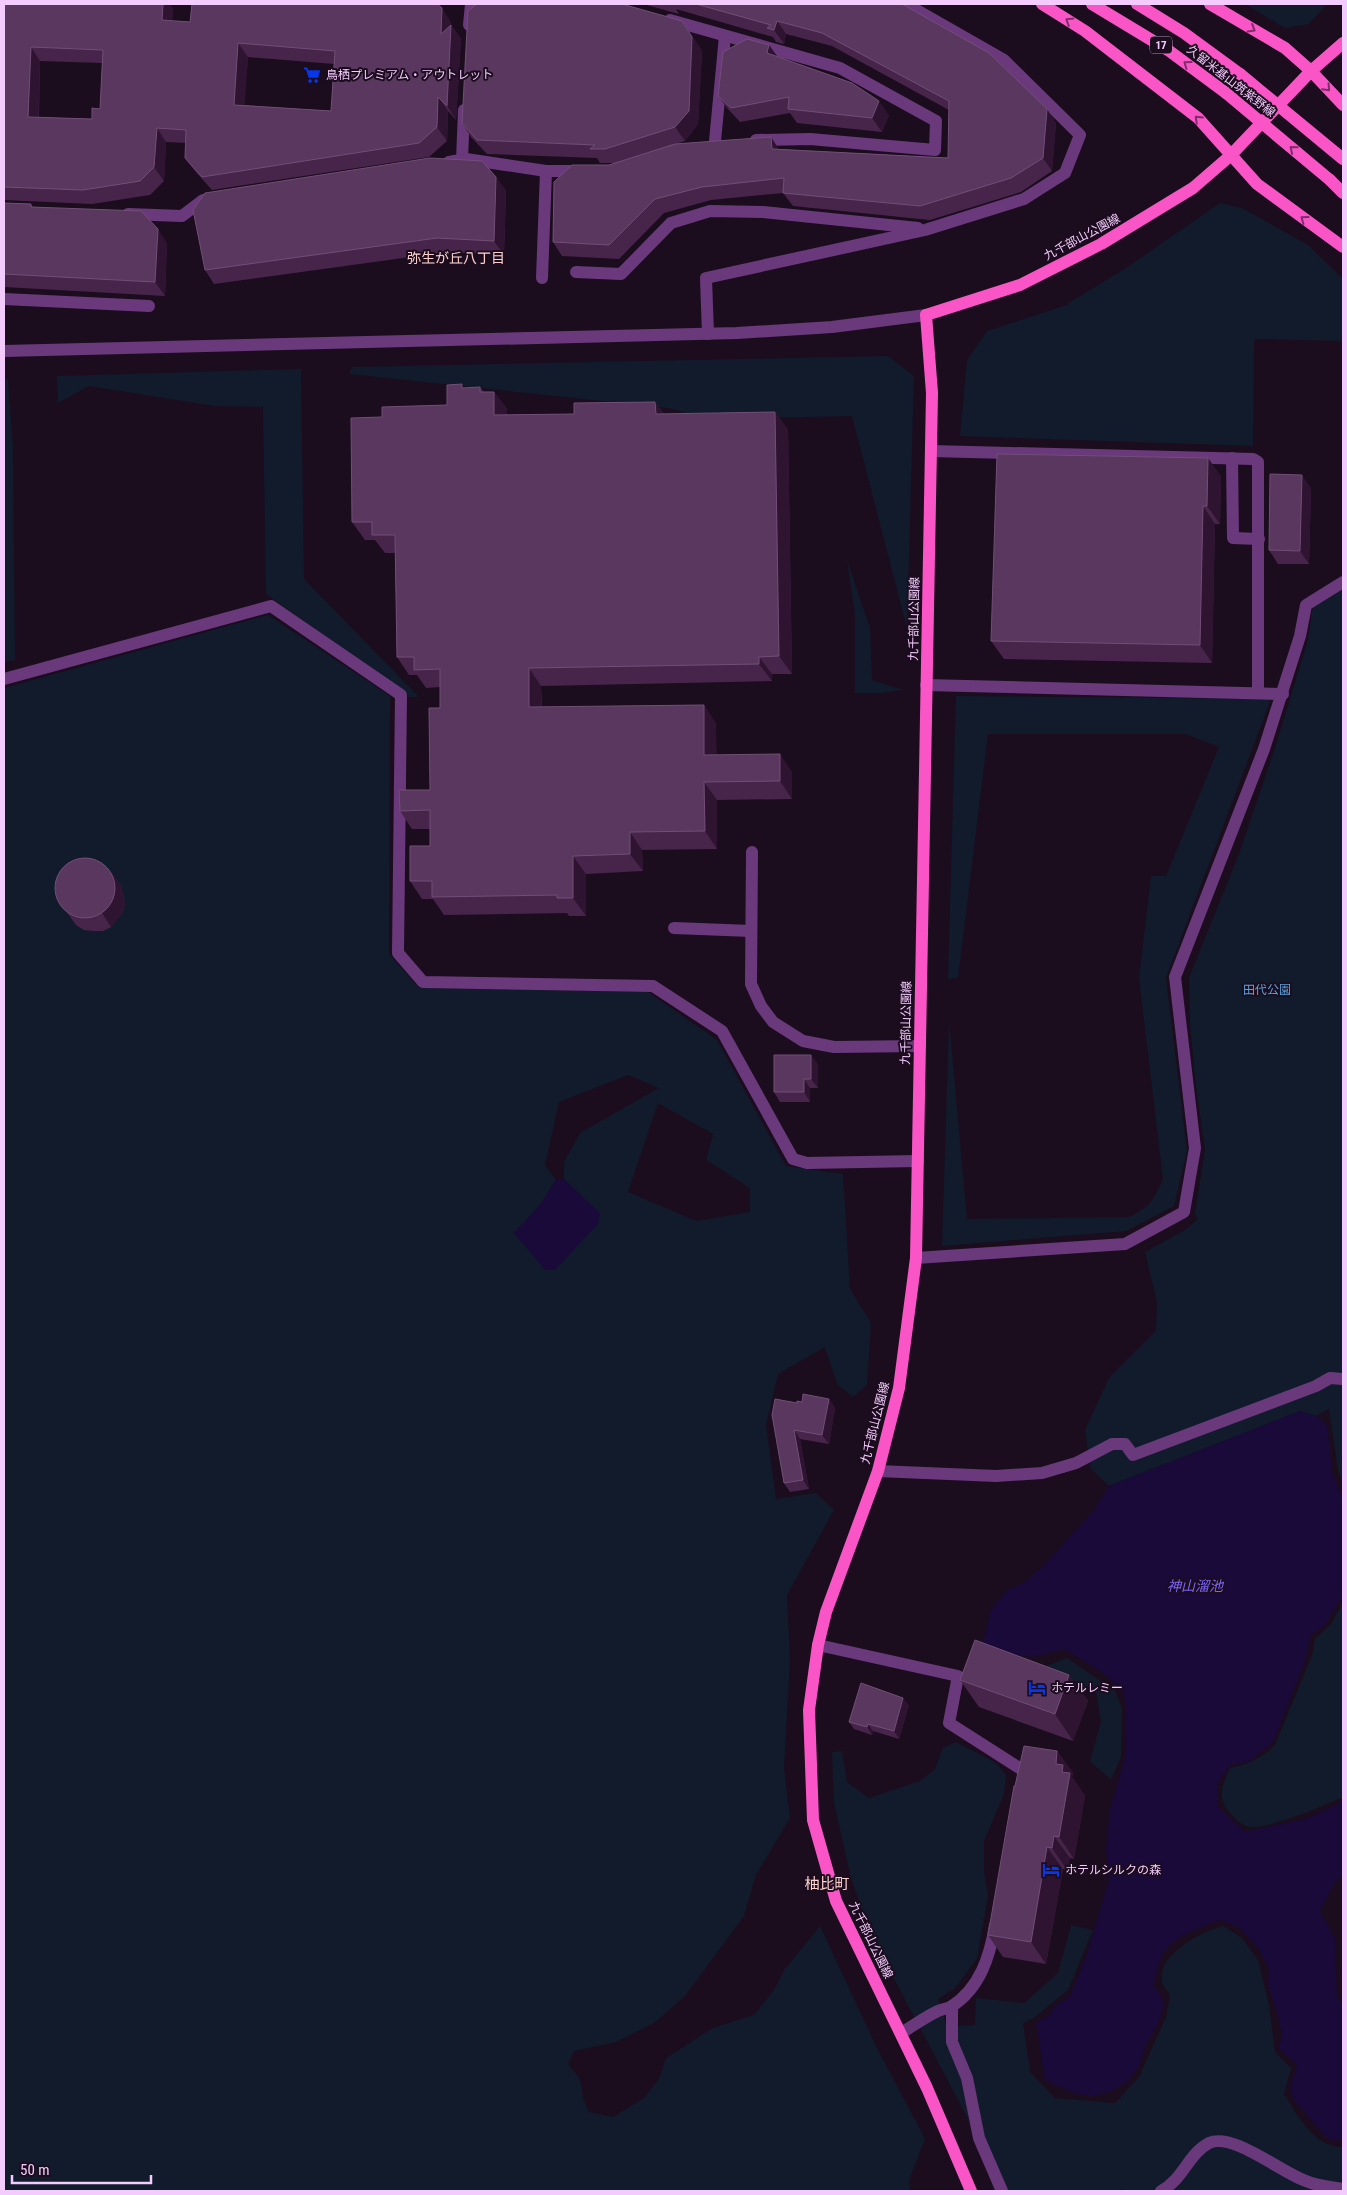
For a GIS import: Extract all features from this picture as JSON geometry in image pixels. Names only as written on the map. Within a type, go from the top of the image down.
[{"type":"main road","points":[[1042,4],[1085,31],[1198,118],[1257,184],[1343,248]]},
{"type":"main road","name":"久留米基山筑紫野線","points":[[1092,4],[1168,50],[1226,92],[1343,193]]},
{"type":"main road","name":"久留米基山筑紫野線","points":[[1137,4],[1184,33],[1240,74],[1343,159]]},
{"type":"main road","points":[[1210,4],[1285,48],[1311,71],[1343,106]]},
{"type":"main road","name":"九千部山公園線","points":[[971,2191],[927,2088],[836,1901],[813,1820],[809,1710],[818,1645],[826,1612],[878,1472],[899,1388],[916,1258],[932,393],[926,315],[1020,285],[1101,244],[1193,188],[1230,156],[1311,71],[1343,43]]},
{"type":"street","points":[[469,33],[471,4]]},
{"type":"street","points":[[708,334],[706,278],[928,229],[1024,199],[1065,173],[1080,135],[1004,60],[906,4]]},
{"type":"street","points":[[658,17],[840,68],[936,121],[935,150],[810,139],[744,141]]},
{"type":"street","points":[[701,144],[720,141],[725,36]]},
{"type":"street","points":[[462,160],[465,101]]},
{"type":"street","points":[[433,164],[462,160],[546,171],[598,171]]},
{"type":"street","points":[[542,278],[546,171]]},
{"type":"street","points":[[113,213],[182,216],[203,200],[222,197]]},
{"type":"street","points":[[576,272],[621,274],[671,223],[710,211],[763,212],[928,229]]},
{"type":"street","points":[[4,299],[149,306]]},
{"type":"street","points":[[4,351],[708,334],[832,327],[926,315]]},
{"type":"street","points":[[931,451],[1232,458],[1253,459],[1258,462],[1258,693]]},
{"type":"street","points":[[1232,458],[1233,538],[1259,539]]},
{"type":"street","points":[[916,1258],[1125,1244],[1184,1212],[1195,1148],[1175,977],[1264,749],[1300,636],[1306,605],[1343,582]]},
{"type":"street","points":[[4,679],[271,606],[401,695],[398,953],[423,982],[653,986],[722,1031],[793,1159],[807,1162],[918,1161]]},
{"type":"street","points":[[926,686],[1283,694]]},
{"type":"street","points":[[752,852],[751,984],[761,1006],[772,1022],[803,1040],[834,1047],[920,1046]]},
{"type":"street","points":[[674,928],[751,931]]},
{"type":"street","points":[[878,1472],[996,1476],[1042,1473],[1076,1463],[1112,1444],[1125,1444],[1133,1455],[1316,1386],[1330,1378],[1343,1379]]},
{"type":"street","points":[[818,1645],[958,1676],[949,1724],[1024,1771],[1018,1800]]},
{"type":"street","points":[[901,2033],[938,2011],[952,2006],[971,1988],[985,1967],[991,1951],[998,1913]]},
{"type":"street","points":[[952,2006],[952,2042],[967,2078],[979,2138],[1002,2191]]},
{"type":"street","points":[[1161,2191],[1176,2181],[1194,2156],[1207,2144],[1218,2140],[1236,2143],[1271,2164],[1305,2181],[1343,2189]]},
{"type":"green space","points":[[1245,4],[1327,4],[1309,24],[1285,28]]},
{"type":"green space","points":[[1220,203],[1242,208],[1308,245],[1343,279],[1343,341],[1254,339],[1253,446],[960,436],[967,360],[987,331],[1064,306],[1126,268]]},
{"type":"green space","points":[[888,356],[914,376],[907,628],[852,416],[708,419],[669,408],[349,374],[352,367]]},
{"type":"green space","points":[[301,369],[304,579],[419,697],[410,697],[266,594],[263,407],[214,406],[89,386],[58,403],[57,376]]},
{"type":"green space","points":[[4,379],[8,379],[13,448],[15,660],[4,662]]},
{"type":"green space","points":[[847,560],[870,628],[872,680],[903,690],[881,693],[855,693],[855,616]]},
{"type":"green space","name":"田代公園","points":[[1343,589],[1343,1483],[1338,1470],[1329,1409],[1316,1416],[1300,1411],[1109,1486],[1091,1469],[1085,1430],[1109,1378],[1156,1331],[1157,1302],[1145,1252],[1185,1230],[1198,1219],[1195,1214],[1205,1150],[1195,1078],[1190,1022],[1189,978],[1239,854],[1275,748],[1308,640],[1314,605]]},
{"type":"green space","points":[[268,615],[390,696],[389,954],[419,988],[648,992],[717,1040],[786,1166],[843,1174],[850,1289],[871,1323],[867,1385],[853,1397],[837,1384],[825,1347],[778,1374],[766,1425],[776,1499],[816,1493],[834,1510],[787,1595],[790,1661],[784,1768],[790,1818],[756,1875],[744,1916],[685,1996],[654,2023],[616,2042],[574,2051],[568,2064],[580,2079],[583,2098],[589,2112],[613,2117],[644,2098],[659,2079],[666,2058],[713,2028],[754,2015],[774,1990],[785,1969],[820,1926],[876,2046],[925,2139],[909,2180],[910,2191],[4,2191],[4,688]],"holes":[[[628,1075],[659,1088],[580,1133],[564,1162],[564,1179],[599,1213],[514,1233],[540,1205],[556,1180],[545,1165],[559,1102]],[[658,1103],[713,1134],[706,1160],[750,1188],[750,1212],[696,1221],[628,1192]]]},
{"type":"green space","points":[[956,696],[1271,699],[1166,978],[1187,1151],[1174,1206],[1126,1231],[942,1246],[949,1020],[967,1219],[1129,1217],[1147,1206],[1154,1198],[1163,1179],[1139,978],[1151,876],[1166,876],[1219,747],[1186,734],[988,734],[958,978],[948,979]]},
{"type":"green space","points":[[1343,1602],[1343,1797],[1282,1821],[1257,1827],[1246,1826],[1230,1813],[1223,1802],[1222,1791],[1227,1774],[1230,1768],[1254,1760],[1265,1754],[1275,1745],[1312,1655],[1315,1639],[1331,1624]]},
{"type":"green space","points":[[1067,1658],[1115,1691],[1122,1708],[1121,1757],[1111,1780],[1090,1761],[1101,1722],[1096,1691],[1044,1667]]},
{"type":"green space","points":[[956,1742],[996,1763],[1006,1775],[1004,1794],[984,1841],[984,1871],[988,1895],[977,1959],[955,1988],[938,1999],[947,2027],[975,2025],[976,1998],[1024,2003],[1058,1973],[1071,1925],[1093,1930],[1068,1990],[1035,2017],[1023,2023],[1030,2072],[1055,2098],[1115,2103],[1139,2077],[1166,2017],[1170,1995],[1162,1983],[1165,1964],[1183,1945],[1223,1926],[1242,1938],[1258,1960],[1269,2005],[1275,2052],[1291,2068],[1284,2094],[1301,2120],[1315,2136],[1333,2146],[1343,2147],[1343,2191],[1124,2191],[1123,2189],[1117,2191],[994,2191],[974,2130],[871,1935],[851,1878],[834,1803],[832,1752],[842,1751],[847,1782],[869,1798],[920,1781],[935,1769],[943,1748]]},
{"type":"water","points":[[564,1179],[600,1213],[598,1224],[555,1270],[545,1270],[514,1233],[540,1205],[556,1180]]},
{"type":"water","name":"神山溜池","points":[[1300,1411],[1316,1416],[1327,1425],[1332,1471],[1343,1501],[1343,1595],[1324,1626],[1311,1634],[1305,1661],[1273,1742],[1250,1761],[1230,1765],[1217,1784],[1217,1806],[1245,1832],[1309,1818],[1343,1801],[1343,1873],[1332,1887],[1320,1911],[1335,1939],[1337,1997],[1343,2006],[1343,2139],[1335,2141],[1326,2137],[1294,2100],[1290,2089],[1297,2065],[1278,2047],[1282,2038],[1279,2019],[1268,1985],[1269,1969],[1259,1949],[1239,1927],[1220,1920],[1181,1937],[1173,1942],[1163,1954],[1153,1985],[1160,1994],[1164,2005],[1157,2025],[1145,2046],[1139,2066],[1127,2082],[1110,2092],[1091,2096],[1074,2093],[1045,2080],[1036,2022],[1049,2016],[1055,2006],[1070,1996],[1087,1954],[1109,1880],[1106,1849],[1110,1809],[1125,1757],[1126,1706],[1122,1689],[1100,1671],[1064,1649],[1032,1657],[981,1651],[991,1609],[1008,1590],[1025,1582],[1045,1564],[1094,1510],[1109,1486]]},
{"type":"building","points":[[4,4],[163,4],[162,20],[190,22],[192,4],[437,4],[442,8],[441,34],[451,25],[447,106],[438,97],[437,127],[419,143],[202,177],[185,158],[186,130],[157,128],[154,167],[140,181],[83,190],[4,187]],"holes":[[[238,43],[335,51],[331,111],[234,105]],[[31,47],[103,50],[100,109],[92,108],[92,119],[28,117]]]},
{"type":"building","points":[[477,4],[622,4],[682,21],[692,37],[689,111],[675,127],[605,149],[590,149],[595,145],[477,140],[462,123],[468,11]]},
{"type":"building","points":[[696,4],[902,4],[989,53],[1047,109],[1043,158],[1011,178],[920,206],[783,193],[784,178],[702,187],[655,199],[609,245],[553,242],[554,182],[572,165],[609,165],[675,144],[771,137],[772,149],[948,158],[949,101],[822,33],[777,21],[774,30],[767,28],[771,25]]},
{"type":"building","points":[[747,39],[769,45],[767,53],[852,83],[879,101],[872,118],[788,109],[789,97],[731,108],[718,96],[723,52]]},
{"type":"building","points":[[430,158],[482,161],[496,177],[494,241],[437,238],[205,270],[193,210],[205,193]]},
{"type":"building","points":[[4,203],[31,204],[31,207],[141,211],[158,229],[155,282],[4,274]]},
{"type":"building","points":[[462,384],[462,388],[480,387],[480,392],[494,392],[494,415],[574,414],[574,403],[655,402],[656,414],[775,412],[779,656],[759,657],[759,664],[529,668],[529,707],[704,705],[704,755],[780,754],[780,781],[704,782],[705,831],[630,832],[630,854],[573,856],[573,898],[557,898],[557,895],[432,897],[432,881],[410,881],[410,846],[430,846],[430,810],[400,811],[399,790],[430,790],[429,708],[440,708],[440,669],[414,670],[414,657],[397,657],[395,535],[372,535],[372,522],[352,522],[351,418],[382,417],[382,407],[447,405],[447,385]]},
{"type":"building","points":[[997,454],[1208,458],[1207,506],[1203,506],[1200,645],[991,641]]},
{"type":"building","points":[[1270,474],[1302,475],[1300,551],[1269,550]]},
{"type":"building","points":[[85,858],[101,863],[106,867],[110,872],[115,888],[110,904],[106,909],[101,913],[85,918],[69,913],[64,909],[60,904],[55,888],[60,872],[64,867],[69,863]]},
{"type":"building","points":[[774,1055],[811,1055],[811,1079],[804,1079],[804,1092],[774,1092]]},
{"type":"building","points":[[803,1394],[829,1399],[822,1435],[794,1430],[803,1480],[784,1483],[772,1415],[775,1399],[797,1403],[797,1401],[802,1402]]},
{"type":"building","points":[[975,1640],[1069,1675],[1055,1714],[960,1680]]},
{"type":"building","points":[[861,1683],[903,1698],[894,1731],[868,1724],[867,1727],[849,1722]]},
{"type":"building","points":[[1024,1746],[1057,1751],[1056,1764],[1063,1765],[1062,1772],[1070,1773],[1059,1837],[1054,1836],[1052,1848],[1047,1847],[1031,1942],[988,1935],[1014,1786]]},
{"type":"place","name":"鳥栖プレミアム・アウトレット","points":[[312,75]]},
{"type":"place","name":"ホテルレミー","points":[[1037,1688]]},
{"type":"place","name":"ホテルシルクの森","points":[[1051,1870]]},
{"type":"district","name":"弥生が丘八丁目","points":[[456,258]]},
{"type":"district","name":"柚比町","points":[[827,1884]]}]
